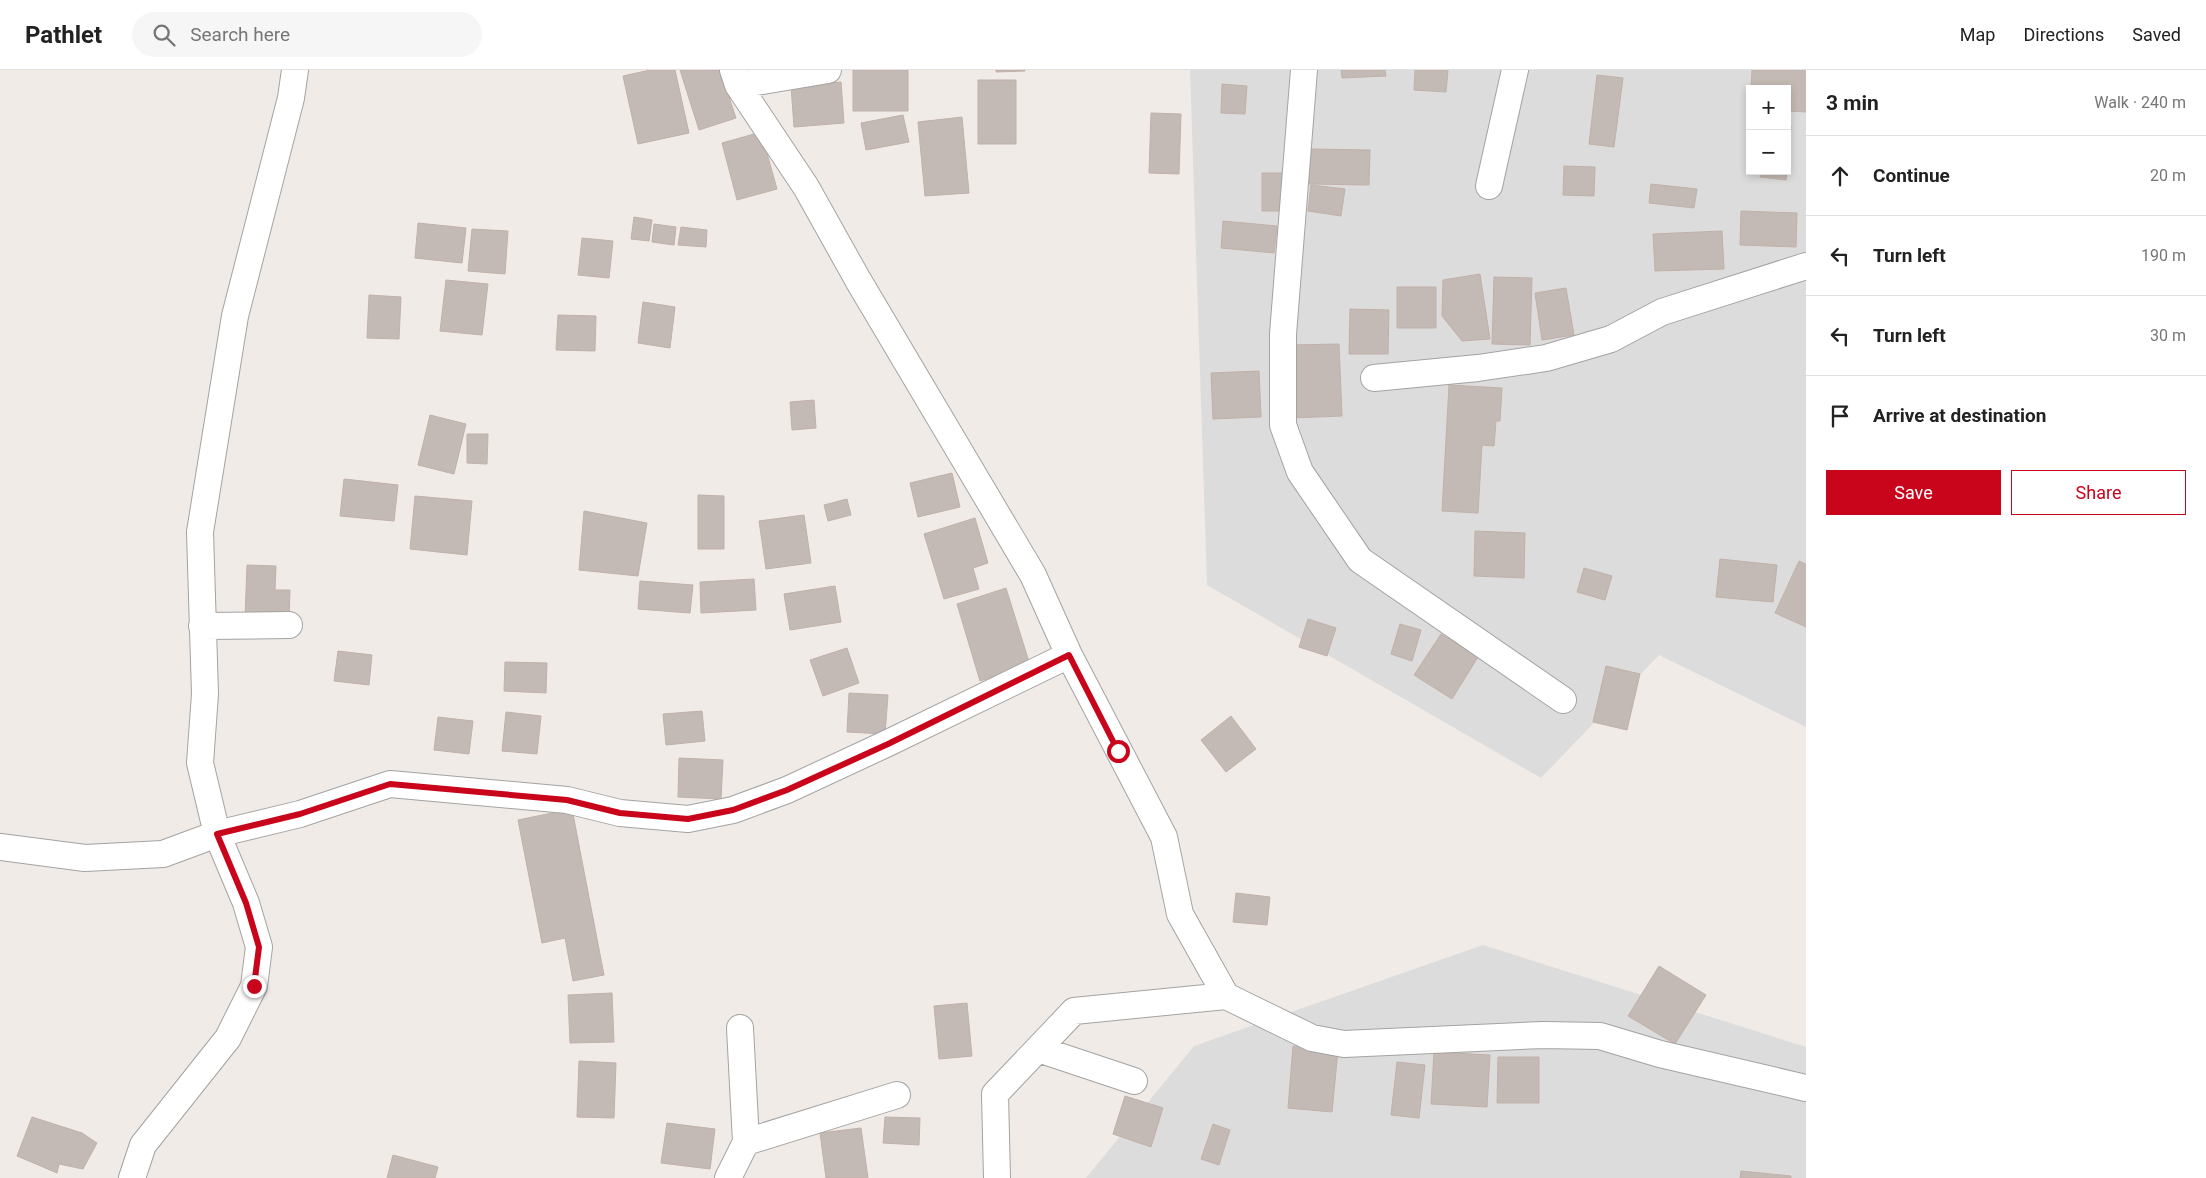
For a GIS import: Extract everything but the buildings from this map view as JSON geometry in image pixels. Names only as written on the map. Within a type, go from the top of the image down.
[{"type":"street","points":[[132,1178],[143,1146],[228,1038],[254,986],[259,947],[246,903],[217,834],[200,763],[205,694],[200,532],[235,316],[291,98],[295,70]]},
{"type":"street","points":[[828,70],[736,78],[806,187],[858,280],[1033,576],[1069,655],[1164,837],[1180,914],[1226,996]]},
{"type":"street","points":[[1304,70],[1283,334],[1283,425],[1300,472],[1360,560],[1563,700]]},
{"type":"street","points":[[1489,186],[1515,70]]},
{"type":"street","points":[[1374,378],[1478,368],[1546,358],[1611,339],[1662,312],[1806,266]]},
{"type":"street","points":[[202,626],[289,624]]},
{"type":"street","points":[[0,847],[86,858],[164,854],[217,834],[300,814],[390,784],[567,800],[620,813],[688,819],[733,810],[787,790],[1069,655]]},
{"type":"street","points":[[997,1178],[995,1094],[1074,1011],[1226,996],[1312,1038],[1344,1044],[1543,1035],[1600,1036],[1660,1054],[1806,1088]]},
{"type":"street","points":[[728,1178],[746,1142],[740,1028]]},
{"type":"street","points":[[1038,1049],[1134,1081]]},
{"type":"street","points":[[746,1142],[897,1095]]},
{"type":"shaded area","points":[[1190,70],[1806,70],[1806,727],[1659,655],[1541,778],[1207,585]]},
{"type":"shaded area","points":[[1483,945],[1806,1047],[1806,1178],[1086,1178],[1194,1046]]},
{"type":"route","points":[[254,986],[259,947],[246,903],[217,834],[300,814],[390,784],[567,800],[620,813],[688,819],[733,810],[787,790],[888,744],[1069,655],[1118,751]]}]
